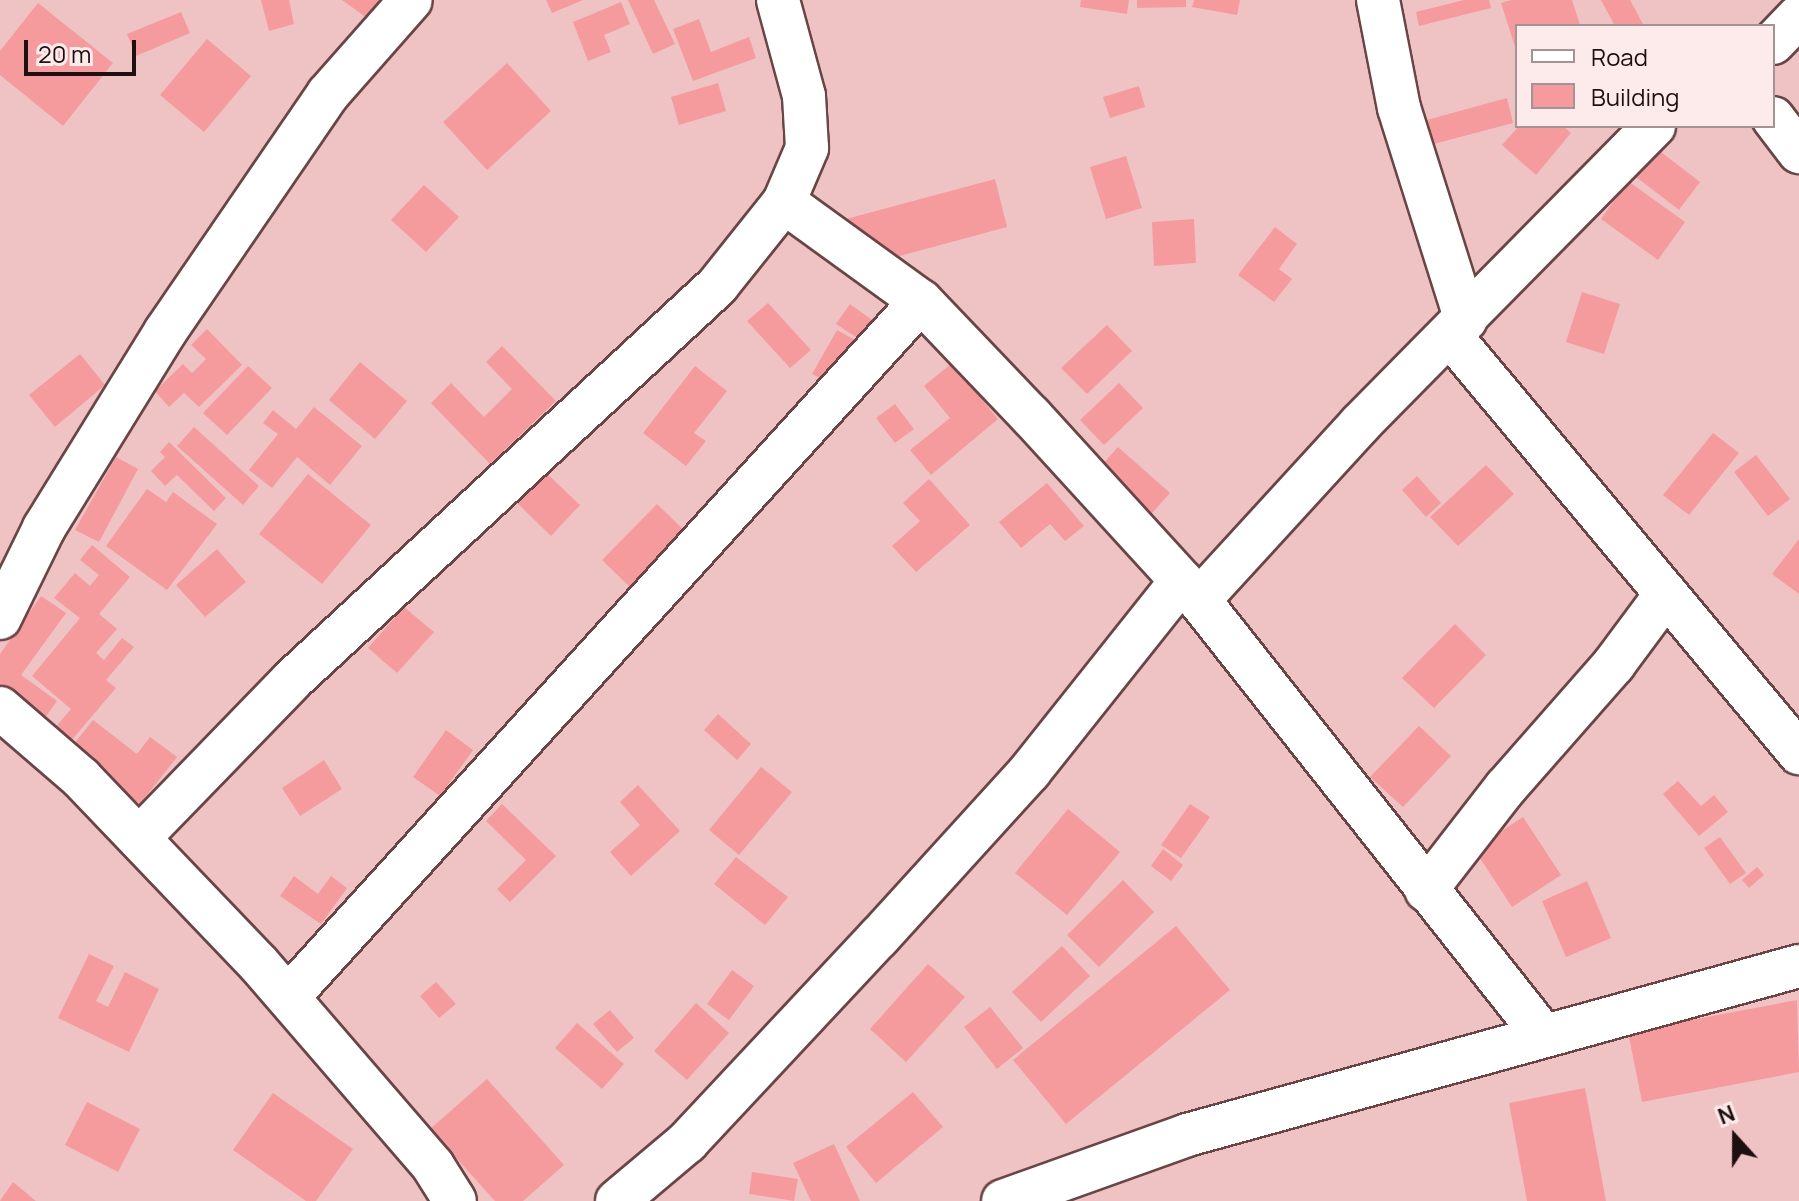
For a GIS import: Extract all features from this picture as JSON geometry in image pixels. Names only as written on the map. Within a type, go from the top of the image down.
[{"type":"street","points":[[0,618],[44,528],[165,332],[328,94],[411,0]]},
{"type":"street","points":[[139,838],[292,680],[717,286],[784,202],[807,148],[804,96],[778,0]]},
{"type":"street","points":[[1378,0],[1399,108],[1458,327],[1666,594],[1799,753]]},
{"type":"street","points":[[1775,41],[1799,16]]},
{"type":"street","points":[[1775,121],[1799,152]]},
{"type":"street","points":[[617,1201],[687,1142],[879,937],[1190,590],[1458,327],[1568,208],[1652,128]]},
{"type":"street","points":[[784,202],[921,301],[1190,590],[1543,1035]]},
{"type":"street","points":[[289,996],[921,301]]},
{"type":"street","points":[[1426,890],[1506,787],[1614,664],[1666,594]]},
{"type":"street","points":[[0,708],[139,838],[289,996],[433,1166],[455,1201]]},
{"type":"street","points":[[1003,1201],[1187,1135],[1799,966]]},
{"type":"building","points":[[261,0],[289,0],[294,24],[269,31]]},
{"type":"building","points":[[342,0],[380,0],[367,18]]},
{"type":"building","points":[[546,0],[583,0],[552,13]]},
{"type":"building","points":[[628,0],[654,0],[675,44],[653,54]]},
{"type":"building","points":[[1081,0],[1129,0],[1127,14],[1080,7]]},
{"type":"building","points":[[1137,0],[1186,0],[1186,7],[1137,8]]},
{"type":"building","points":[[1194,0],[1240,0],[1237,15],[1192,7]]},
{"type":"building","points":[[1464,0],[1489,0],[1491,8],[1419,26],[1416,12]]},
{"type":"building","points":[[1511,0],[1572,0],[1580,24],[1515,24],[1515,47],[1501,3]]},
{"type":"building","points":[[1601,0],[1630,0],[1643,24],[1614,24]]},
{"type":"building","points":[[621,2],[630,24],[604,35],[611,52],[588,61],[573,22]]},
{"type":"building","points":[[38,3],[113,63],[63,126],[0,75],[0,51]]},
{"type":"building","points":[[181,12],[190,33],[136,56],[127,34]]},
{"type":"building","points":[[699,19],[711,52],[749,37],[756,58],[693,81],[673,29]]},
{"type":"building","points":[[207,39],[251,76],[204,132],[160,95]]},
{"type":"building","points":[[507,63],[551,111],[487,170],[443,122]]},
{"type":"building","points":[[718,83],[726,111],[679,125],[671,97]]},
{"type":"building","points":[[1139,86],[1145,107],[1110,118],[1103,97]]},
{"type":"building","points":[[1507,98],[1513,123],[1430,145],[1423,121]]},
{"type":"building","points":[[1517,128],[1565,128],[1571,133],[1536,175],[1502,145]]},
{"type":"building","points":[[1653,146],[1700,182],[1679,210],[1631,173]]},
{"type":"building","points":[[1126,156],[1142,208],[1106,219],[1090,167]]},
{"type":"building","points":[[995,179],[1007,227],[859,267],[846,219]]},
{"type":"building","points":[[1628,181],[1685,222],[1658,260],[1601,219]]},
{"type":"building","points":[[424,185],[459,217],[426,252],[391,220]]},
{"type":"building","points":[[1194,219],[1196,263],[1154,266],[1152,222]]},
{"type":"building","points":[[1275,227],[1297,244],[1279,269],[1292,279],[1274,302],[1238,275]]},
{"type":"building","points":[[1582,292],[1620,304],[1604,354],[1566,342]]},
{"type":"building","points":[[768,303],[811,350],[790,368],[747,321]]},
{"type":"building","points":[[850,304],[872,320],[859,339],[836,324]]},
{"type":"building","points":[[1107,325],[1132,351],[1087,394],[1061,368]]},
{"type":"building","points":[[207,329],[242,365],[199,407],[184,393],[169,407],[155,391],[183,364],[192,373],[206,359],[191,345]]},
{"type":"building","points":[[837,330],[855,340],[830,383],[812,374]]},
{"type":"building","points":[[502,346],[556,401],[490,464],[431,403],[451,383],[484,417],[512,389],[486,362]]},
{"type":"building","points":[[80,354],[105,385],[55,427],[29,395]]},
{"type":"building","points":[[360,362],[407,401],[375,439],[329,400]]},
{"type":"building","points":[[952,363],[998,419],[931,475],[910,450],[950,418],[924,386]]},
{"type":"building","points":[[248,366],[272,388],[227,435],[203,413]]},
{"type":"building","points":[[695,366],[727,391],[694,433],[706,441],[686,466],[643,433]]},
{"type":"building","points":[[1119,383],[1143,408],[1104,445],[1080,420]]},
{"type":"building","points":[[895,404],[914,429],[895,443],[876,418]]},
{"type":"building","points":[[314,407],[362,446],[330,485],[297,457],[272,488],[249,470],[278,434],[263,423],[273,410],[296,429]]},
{"type":"building","points":[[194,427],[259,486],[243,505],[177,446]]},
{"type":"building","points":[[1713,433],[1739,453],[1689,515],[1663,495]]},
{"type":"building","points":[[169,442],[226,498],[214,511],[177,475],[165,486],[151,471],[165,457],[160,452]]},
{"type":"building","points":[[1118,447],[1170,493],[1144,522],[1092,476]]},
{"type":"building","points":[[1756,455],[1790,499],[1768,516],[1734,472]]},
{"type":"building","points":[[116,457],[138,469],[99,542],[75,530]]},
{"type":"building","points":[[1486,465],[1514,494],[1458,546],[1430,517]]},
{"type":"building","points":[[541,468],[580,505],[551,536],[512,498]]},
{"type":"building","points":[[308,474],[371,525],[322,584],[259,534]]},
{"type":"building","points":[[1417,476],[1441,503],[1426,517],[1402,490]]},
{"type":"building","points":[[929,479],[970,525],[916,572],[892,546],[920,521],[903,503]]},
{"type":"building","points":[[1047,483],[1084,526],[1065,541],[1050,524],[1021,548],[999,522]]},
{"type":"building","points":[[147,489],[166,502],[173,492],[217,524],[167,590],[106,546]]},
{"type":"building","points":[[657,504],[688,534],[633,590],[602,560]]},
{"type":"building","points":[[1799,539],[1799,594],[1772,574]]},
{"type":"building","points":[[92,545],[130,577],[99,614],[117,629],[96,653],[104,660],[122,638],[134,647],[106,680],[116,688],[70,742],[54,729],[71,709],[32,676],[80,618],[54,598],[75,573],[90,586],[99,575],[80,560]]},
{"type":"building","points":[[217,549],[246,582],[205,617],[176,585]]},
{"type":"building","points":[[41,596],[66,613],[21,675],[57,701],[42,722],[0,692],[0,654]]},
{"type":"building","points":[[404,607],[434,632],[397,673],[368,648]]},
{"type":"building","points":[[1455,624],[1486,655],[1434,708],[1402,678]]},
{"type":"building","points":[[718,714],[751,744],[737,760],[704,730]]},
{"type":"building","points":[[93,720],[137,754],[150,737],[177,757],[140,804],[69,750]]},
{"type":"building","points":[[1419,726],[1451,756],[1403,807],[1370,777]]},
{"type":"building","points":[[446,730],[473,750],[440,796],[413,777]]},
{"type":"building","points":[[324,760],[342,789],[300,816],[282,788]]},
{"type":"building","points":[[761,767],[792,792],[739,855],[709,830]]},
{"type":"building","points":[[1678,781],[1701,806],[1714,795],[1728,812],[1699,836],[1663,794]]},
{"type":"building","points":[[638,785],[680,831],[631,876],[610,852],[640,825],[620,802]]},
{"type":"building","points":[[502,804],[556,856],[510,902],[497,889],[526,860],[486,821]]},
{"type":"building","points":[[1190,804],[1210,817],[1181,858],[1161,845]]},
{"type":"building","points":[[1068,809],[1120,852],[1067,915],[1015,873]]},
{"type":"building","points":[[1523,817],[1561,875],[1512,907],[1474,849]]},
{"type":"building","points":[[1720,837],[1746,873],[1730,884],[1704,848]]},
{"type":"building","points":[[1163,849],[1183,865],[1171,881],[1151,866]]},
{"type":"building","points":[[736,857],[788,897],[765,925],[714,884]]},
{"type":"building","points":[[1757,867],[1764,875],[1749,888],[1742,880]]},
{"type":"building","points":[[294,876],[318,894],[331,876],[347,888],[321,924],[280,896]]},
{"type":"building","points":[[1123,880],[1154,912],[1099,967],[1067,935]]},
{"type":"building","points":[[1587,881],[1611,938],[1566,957],[1542,901]]},
{"type":"building","points":[[1176,926],[1230,990],[1066,1124],[1013,1060]]},
{"type":"building","points":[[1062,946],[1090,976],[1041,1022],[1012,992]]},
{"type":"building","points":[[89,954],[114,966],[96,1001],[108,1007],[125,972],[159,989],[129,1052],[58,1018]]},
{"type":"building","points":[[928,964],[965,997],[906,1062],[870,1029]]},
{"type":"building","points":[[732,970],[754,986],[729,1020],[707,1004]]},
{"type":"building","points":[[436,982],[456,1004],[439,1018],[420,996]]},
{"type":"building","points":[[1797,1000],[1799,1072],[1642,1102],[1628,1032]]},
{"type":"building","points":[[696,1003],[729,1033],[687,1080],[654,1051]]},
{"type":"building","points":[[990,1007],[1023,1048],[997,1069],[964,1027]]},
{"type":"building","points":[[610,1010],[634,1038],[617,1052],[593,1024]]},
{"type":"building","points":[[577,1023],[624,1064],[602,1089],[555,1048]]},
{"type":"building","points":[[487,1079],[564,1165],[523,1201],[495,1201],[430,1129]]},
{"type":"building","points":[[1585,1088],[1606,1201],[1527,1201],[1509,1103]]},
{"type":"building","points":[[913,1092],[943,1127],[876,1183],[846,1147]]},
{"type":"building","points":[[273,1093],[353,1149],[316,1201],[306,1201],[233,1150]]},
{"type":"building","points":[[87,1102],[140,1129],[118,1172],[65,1145]]},
{"type":"building","points":[[834,1144],[860,1201],[811,1201],[793,1163]]},
{"type":"building","points":[[752,1172],[798,1179],[794,1201],[749,1194]]},
{"type":"building","points":[[13,1182],[36,1201],[0,1201]]}]
